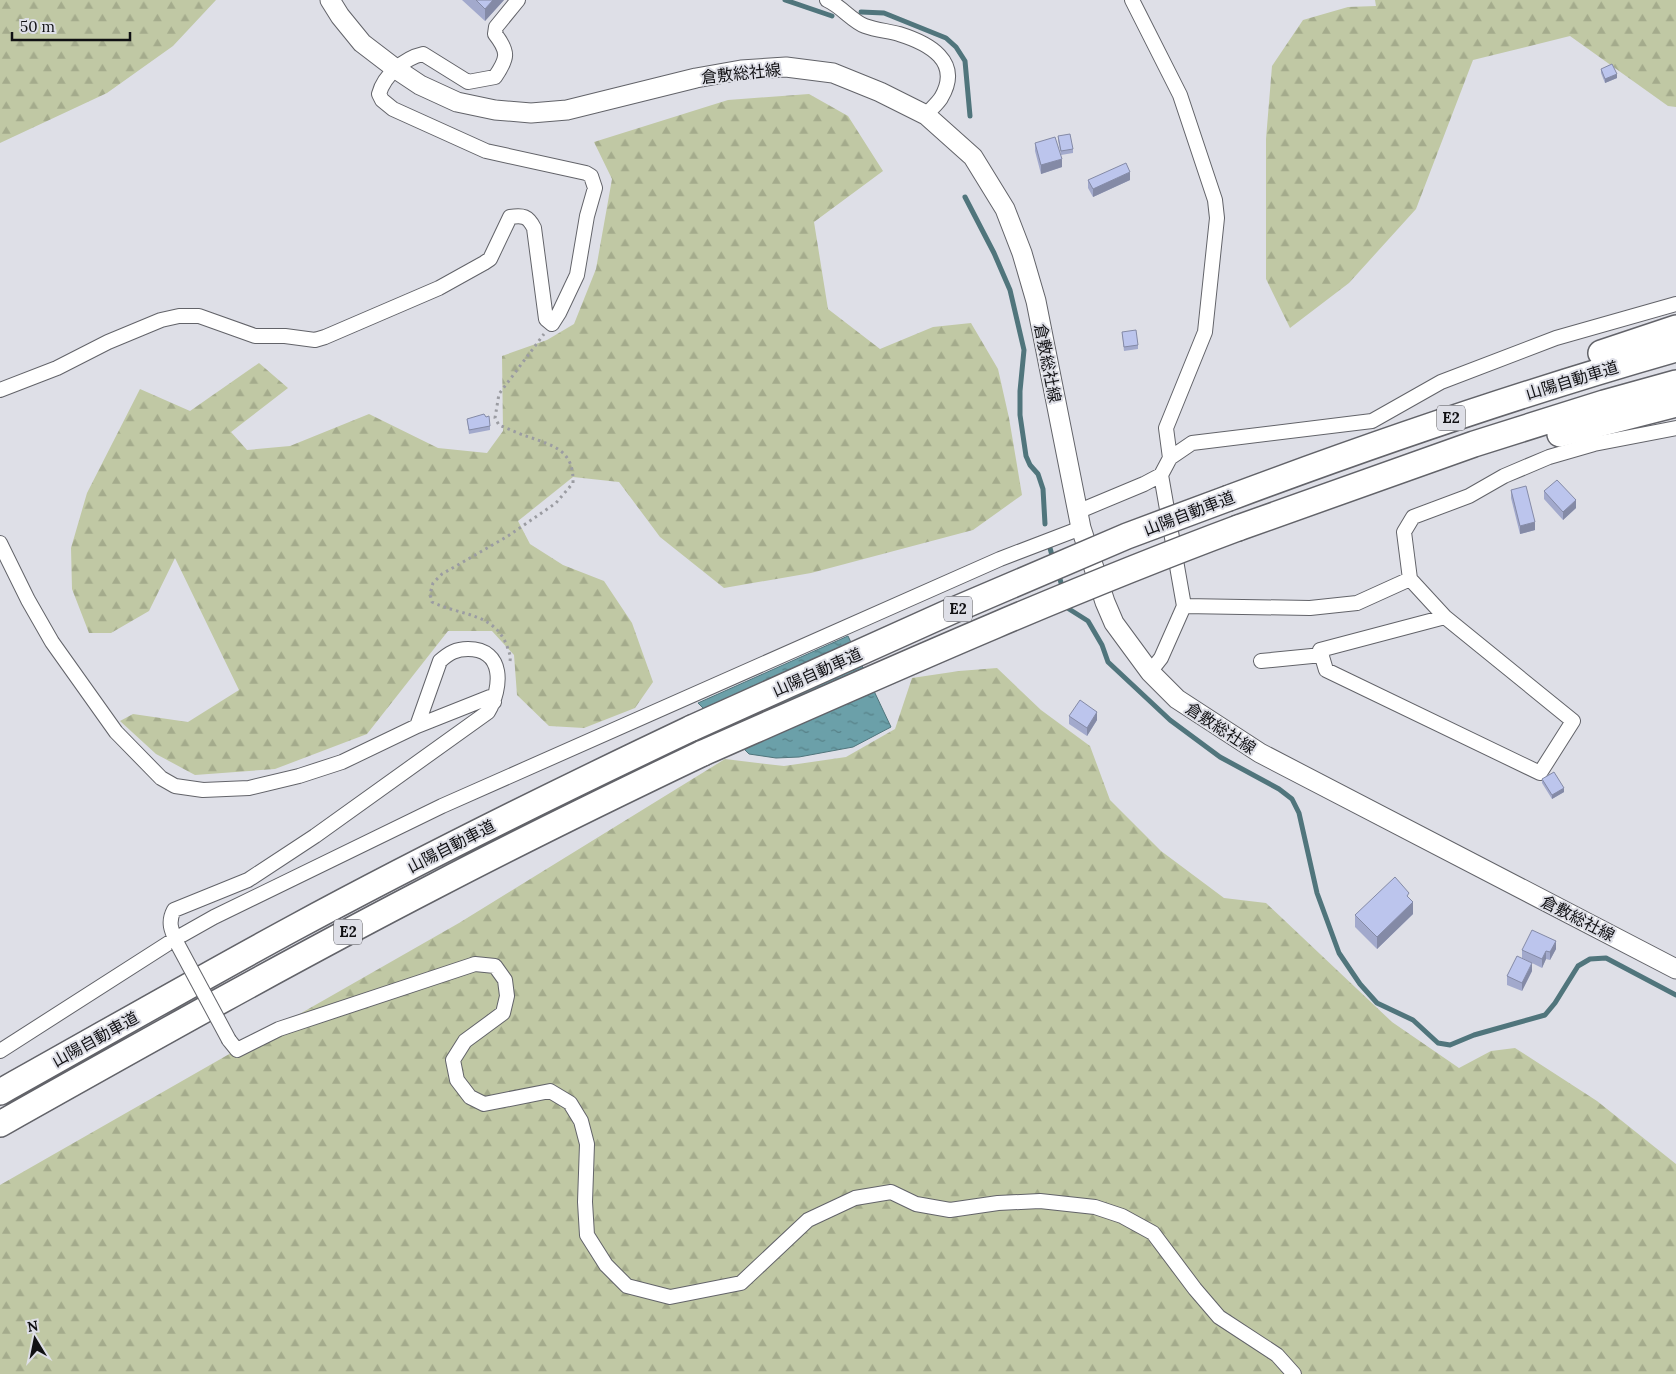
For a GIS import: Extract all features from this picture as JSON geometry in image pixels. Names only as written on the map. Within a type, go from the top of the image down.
[{"type":"highway","points":[[1352,452],[1555,368],[1676,328]]},
{"type":"highway","name":"山陽自動車道","points":[[0,1092],[290,930],[411,866],[560,791],[692,728],[954,610],[1127,536],[1352,452],[1586,374],[1676,348]]},
{"type":"highway","name":"山陽自動車道","points":[[0,1124],[186,1020],[424,891],[572,816],[703,753],[965,637],[1136,566],[1361,484],[1474,444],[1604,403],[1676,383]]},
{"type":"highway","points":[[1361,484],[1676,404]]},
{"type":"main road","name":"倉敷総社線","points":[[330,0],[340,16],[362,43],[396,69],[420,85],[456,102],[495,110],[531,113],[576,108],[696,78],[741,70],[786,67],[833,73],[880,92],[926,115],[973,157],[1005,208],[1022,253],[1036,301],[1079,520],[1105,602],[1114,623],[1150,672],[1177,699],[1260,754],[1676,969]]},
{"type":"street","points":[[0,390],[58,368],[108,342],[161,320],[179,316],[198,316],[256,336],[285,336],[315,340],[325,337],[439,288],[484,263],[490,259],[510,217],[521,215],[529,219],[534,228],[546,319],[552,324],[577,275],[587,216],[596,188],[591,176],[586,173],[486,151],[393,109],[382,100],[379,94],[396,69],[413,56],[423,54],[468,82],[494,77],[503,64],[506,53],[504,45],[495,34],[496,27],[518,0]]},
{"type":"street","points":[[827,0],[836,4],[863,26],[900,35],[930,47],[943,58],[947,69],[947,84],[941,98],[926,115]]},
{"type":"street","points":[[1132,0],[1180,95],[1215,200],[1217,218],[1205,332],[1166,428],[1170,458]]},
{"type":"street","points":[[0,1051],[177,942],[214,917],[442,806],[1000,559],[1079,520],[1160,475],[1170,458],[1192,443],[1372,421],[1441,382],[1556,338],[1676,304]]},
{"type":"street","points":[[1445,616],[1320,650],[1326,670],[1540,773],[1573,721],[1445,616],[1410,579],[1404,532],[1413,517],[1469,496],[1504,476],[1549,457],[1594,444],[1676,428]]},
{"type":"street","points":[[1150,672],[1161,658],[1184,606],[1160,475]]},
{"type":"street","points":[[0,543],[28,600],[52,642],[116,732],[161,778],[175,786],[203,790],[249,788],[299,776],[342,762],[417,726],[490,697],[494,702]]},
{"type":"street","points":[[1184,606],[1310,608],[1357,603],[1410,579]]},
{"type":"street","points":[[417,726],[440,662],[448,654],[461,649],[484,652],[492,659],[496,668],[498,686],[494,702],[488,712],[315,836],[248,880],[174,910],[170,918],[171,929],[229,1040],[237,1050],[279,1030],[475,964],[495,966],[505,980],[507,996],[503,1013],[465,1041],[453,1060],[457,1080],[470,1097],[484,1104],[550,1091],[570,1103],[582,1121],[587,1144],[585,1202],[587,1235],[606,1265],[627,1286],[670,1297],[741,1282],[808,1220],[855,1198],[891,1192],[916,1204],[950,1210],[998,1203],[1040,1201],[1095,1207],[1122,1216],[1153,1233],[1195,1289],[1220,1317],[1277,1355],[1294,1374]]},
{"type":"street","points":[[1261,661],[1322,655]]},
{"type":"path","points":[[498,686],[503,685],[508,674],[511,656],[504,639],[491,623],[478,617],[442,607],[432,602],[430,594],[433,583],[442,574],[516,530],[556,502],[573,483],[574,471],[568,458],[557,447],[499,425],[495,418],[499,394],[552,324]]},
{"type":"green space","points":[[0,0],[216,0],[173,46],[107,93],[0,143]]},
{"type":"green space","points":[[1375,0],[1676,0],[1676,107],[1668,106],[1570,36],[1473,60],[1416,209],[1349,283],[1290,328],[1266,279],[1266,139],[1272,66],[1303,20],[1348,7],[1376,6]]},
{"type":"green space","points":[[809,94],[848,116],[883,171],[814,222],[828,309],[880,349],[933,327],[971,323],[998,369],[1009,418],[1022,495],[973,530],[811,573],[724,588],[660,537],[619,482],[573,477],[518,521],[530,544],[563,565],[604,581],[632,623],[653,682],[635,708],[584,728],[549,726],[517,695],[514,655],[492,631],[448,631],[367,734],[275,769],[195,775],[156,754],[120,721],[133,714],[188,722],[239,690],[175,558],[149,611],[111,633],[89,633],[72,589],[71,548],[87,493],[140,389],[190,411],[259,363],[288,388],[231,432],[247,450],[290,446],[369,414],[438,448],[487,453],[503,431],[502,356],[547,340],[574,324],[596,269],[612,179],[594,142],[728,100]]},
{"type":"green space","points":[[997,668],[1041,710],[1090,746],[1110,800],[1161,851],[1224,898],[1266,903],[1392,1022],[1459,1068],[1491,1051],[1515,1048],[1597,1101],[1676,1164],[1676,1374],[0,1374],[0,1185],[459,923],[725,759],[784,766],[846,757],[895,729],[912,678]]},
{"type":"water","points":[[848,636],[891,727],[853,747],[799,757],[776,758],[749,754],[698,703]]},
{"type":"building","points":[[476,0],[493,0],[485,9]]},
{"type":"building","points":[[1612,64],[1617,74],[1605,79],[1601,69]]},
{"type":"building","points":[[1070,134],[1073,149],[1061,151],[1058,136]]},
{"type":"building","points":[[1055,137],[1062,159],[1041,165],[1035,143]]},
{"type":"building","points":[[1126,163],[1130,172],[1093,189],[1088,180]]},
{"type":"building","points":[[1136,330],[1138,345],[1124,347],[1122,332]]},
{"type":"building","points":[[484,414],[486,417],[489,416],[490,426],[469,430],[467,419]]},
{"type":"building","points":[[1557,480],[1576,500],[1563,512],[1544,491]]},
{"type":"building","points":[[1526,486],[1535,522],[1520,526],[1511,490]]},
{"type":"building","points":[[1080,700],[1097,712],[1087,728],[1069,716]]},
{"type":"building","points":[[1554,772],[1564,788],[1552,795],[1542,779]]},
{"type":"building","points":[[1395,877],[1409,893],[1407,896],[1413,902],[1377,937],[1355,915]]},
{"type":"building","points":[[1532,930],[1556,941],[1550,952],[1546,951],[1542,959],[1522,950]]},
{"type":"building","points":[[1517,956],[1532,963],[1522,983],[1507,976]]},
{"type":"waterway","points":[[785,0],[832,16]]},
{"type":"waterway","points":[[861,12],[884,13],[946,38],[956,47],[965,61],[970,116]]},
{"type":"waterway","points":[[965,197],[994,253],[1010,290],[1024,350],[1020,415],[1026,456],[1030,465],[1038,474],[1043,489],[1045,524]]},
{"type":"waterway","points":[[1050,548],[1053,559]]},
{"type":"waterway","points":[[1058,572],[1063,590]]},
{"type":"waterway","points":[[1067,603],[1069,609],[1088,621],[1102,645],[1108,662],[1170,720],[1220,757],[1279,789],[1292,799],[1299,813],[1317,893],[1339,953],[1360,984],[1377,1003],[1413,1020],[1438,1043],[1450,1045],[1474,1035],[1545,1015],[1555,1003],[1578,966],[1590,959],[1606,958],[1676,995]]}]
